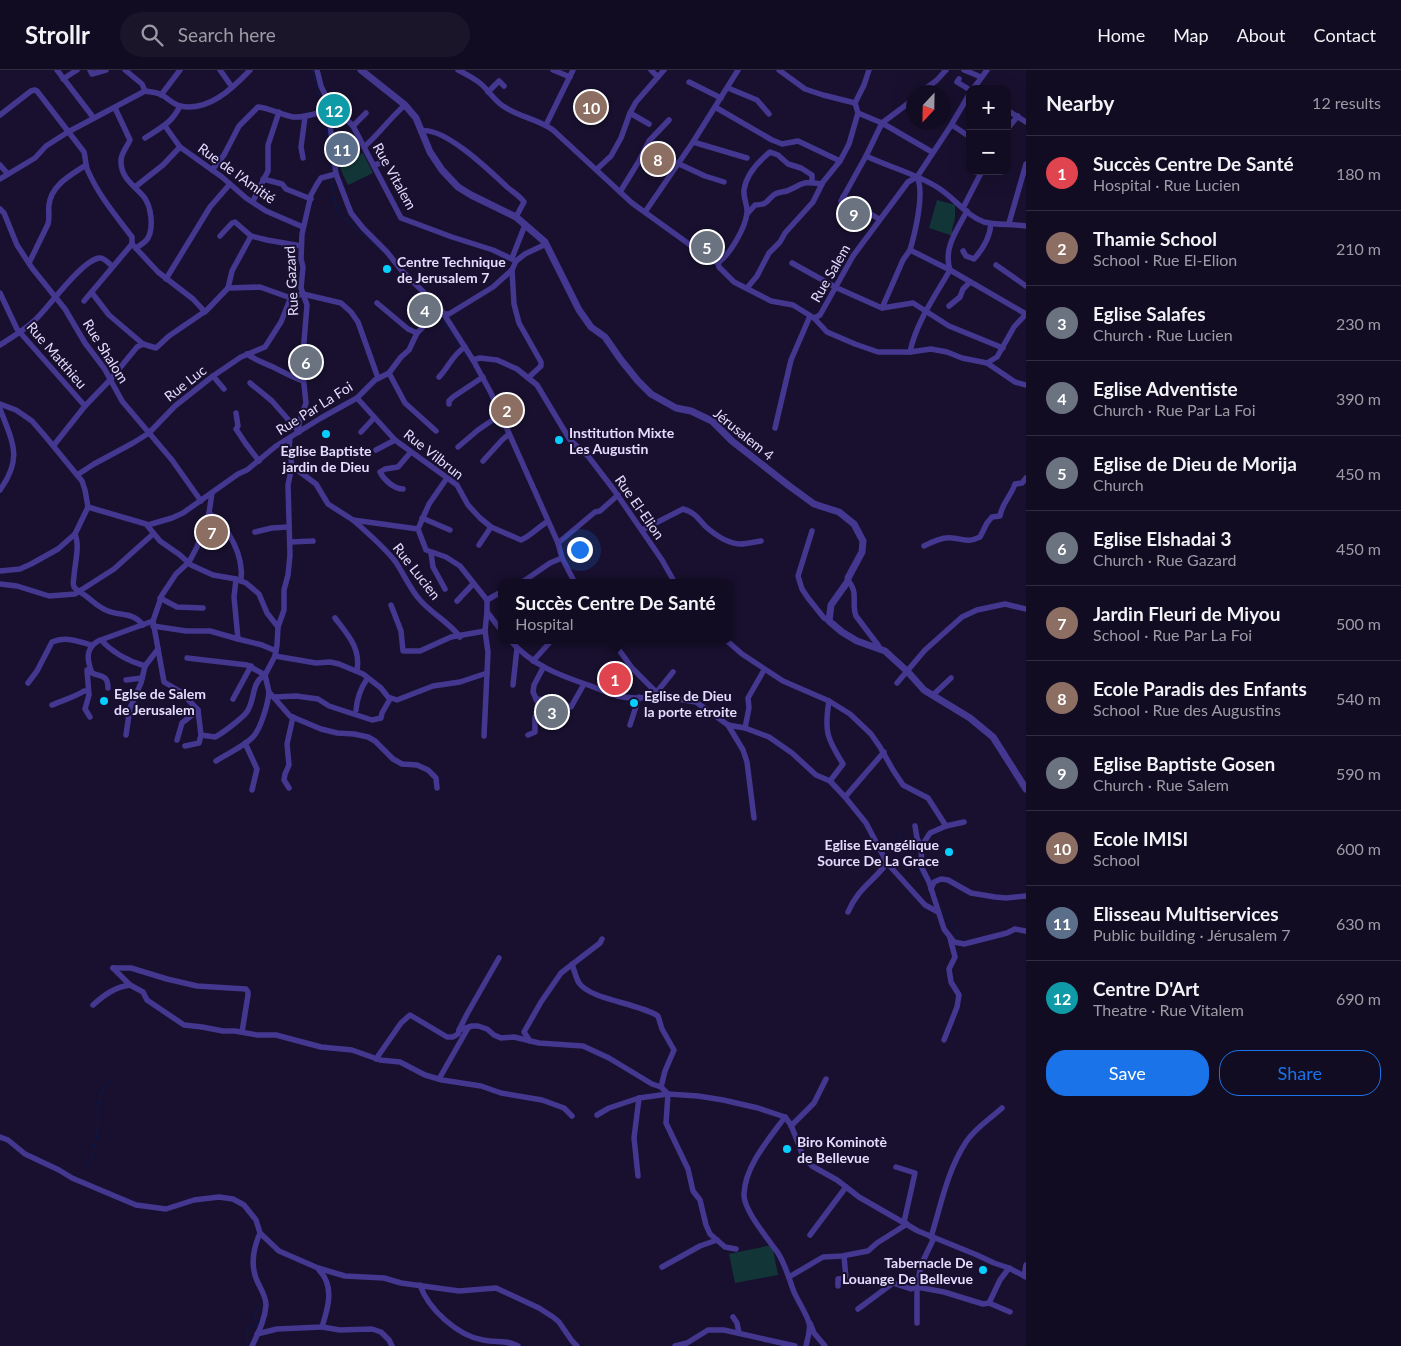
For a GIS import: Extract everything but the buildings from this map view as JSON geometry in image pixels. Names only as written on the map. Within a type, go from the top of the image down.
[{"type":"street","points":[[58,70],[93,118]]},
{"type":"street","points":[[63,79],[77,70]]},
{"type":"street","points":[[90,70],[92,74],[106,70]]},
{"type":"street","points":[[125,70],[142,84],[145,90],[161,95],[180,106],[210,103],[232,87],[250,70]]},
{"type":"street","points":[[161,95],[180,70]]},
{"type":"street","points":[[220,70],[232,87]]},
{"type":"street","points":[[317,70],[321,86],[328,99],[336,174],[351,213],[402,271],[434,302],[473,360],[510,434],[547,522],[558,543],[562,558],[573,579]]},
{"type":"street","name":"Jérusalem 4","points":[[361,70],[405,105],[416,118],[430,152],[442,170],[458,187],[471,196],[516,217],[546,244],[579,310],[591,327],[606,338],[620,360],[638,382],[651,394],[676,408],[691,410],[712,421],[732,441],[814,504],[839,512],[854,524],[863,541],[862,552],[848,581],[831,604],[829,621]]},
{"type":"street","points":[[458,70],[471,73],[500,105],[511,112],[546,125],[597,169],[620,192],[707,257],[718,263],[730,280],[771,301],[792,305],[812,317],[827,332],[868,350],[878,352],[910,352],[931,349],[987,363],[1015,382],[1026,385]]},
{"type":"street","points":[[553,70],[570,77]]},
{"type":"street","points":[[546,125],[573,70]]},
{"type":"street","points":[[651,70],[658,77]]},
{"type":"street","points":[[597,169],[611,156],[621,138],[636,102],[664,70]]},
{"type":"street","points":[[645,212],[716,107],[738,70]]},
{"type":"street","points":[[780,70],[805,89],[823,96],[854,103]]},
{"type":"street","points":[[854,103],[864,85],[868,70]]},
{"type":"street","points":[[930,85],[946,70]]},
{"type":"street","points":[[964,70],[981,77]]},
{"type":"street","name":"Rue Salem","points":[[975,85],[987,70]]},
{"type":"street","points":[[959,79],[957,82],[966,88]]},
{"type":"street","points":[[488,92],[499,82],[504,86]]},
{"type":"street","points":[[689,82],[721,98]]},
{"type":"street","points":[[728,88],[757,100],[769,114]]},
{"type":"street","points":[[0,115],[35,90],[84,152],[86,165],[103,199],[132,238],[134,246],[166,279],[193,299],[205,312]]},
{"type":"street","points":[[0,179],[35,158],[46,146],[68,132],[116,108],[145,90]]},
{"type":"street","name":"Rue Vitalem","points":[[328,99],[353,126],[402,218],[493,250],[514,260]]},
{"type":"street","name":"Rue Salem","points":[[775,428],[791,360],[812,317],[820,316],[853,256],[908,182],[917,177],[932,152],[952,125],[966,100]]},
{"type":"street","points":[[747,288],[757,276],[769,253],[812,202],[822,184],[840,160],[849,144],[858,113],[854,103]]},
{"type":"street","points":[[364,147],[405,105]]},
{"type":"street","points":[[879,219],[842,199],[882,123],[906,105]]},
{"type":"street","points":[[145,138],[165,126],[173,118],[180,106]]},
{"type":"street","points":[[212,170],[224,155],[239,126],[258,107],[292,116],[305,117],[329,110]]},
{"type":"street","points":[[716,107],[772,140],[782,144],[798,141],[840,160]]},
{"type":"street","points":[[84,301],[112,266],[134,246],[142,244],[148,238],[151,226],[148,203],[124,176],[121,156],[130,140],[116,108]]},
{"type":"street","points":[[252,201],[268,172],[268,145],[279,112]]},
{"type":"street","points":[[1011,112],[1026,122]]},
{"type":"street","points":[[353,126],[366,113]]},
{"type":"street","points":[[630,113],[649,124]]},
{"type":"street","points":[[858,113],[882,123],[932,152]]},
{"type":"street","points":[[1011,125],[1018,116]]},
{"type":"street","points":[[302,158],[301,147],[305,117]]},
{"type":"street","points":[[620,192],[649,140],[669,120]]},
{"type":"street","points":[[952,125],[966,134]]},
{"type":"street","name":"Rue de l'Amitié","points":[[165,126],[180,147],[252,201],[266,211],[304,227]]},
{"type":"street","points":[[422,131],[429,130],[438,134],[483,163],[524,202],[516,217]]},
{"type":"street","points":[[693,142],[747,158]]},
{"type":"street","points":[[135,187],[159,169],[180,147]]},
{"type":"street","points":[[747,214],[744,190],[755,166],[770,152],[778,154],[788,164],[801,168],[812,175],[812,182]]},
{"type":"street","points":[[866,156],[917,177],[940,189],[981,221],[991,224],[1009,223],[1026,226]]},
{"type":"street","points":[[374,165],[385,162]]},
{"type":"street","points":[[677,163],[705,176],[724,182]]},
{"type":"street","points":[[1009,223],[1026,164]]},
{"type":"street","points":[[0,165],[8,174]]},
{"type":"street","points":[[29,263],[48,224],[50,201],[57,186],[86,165]]},
{"type":"street","name":"Rue Gazard","points":[[299,432],[299,423],[306,403],[302,366],[307,305],[301,288],[304,227],[310,199],[316,184],[321,178],[336,174]]},
{"type":"street","points":[[910,352],[912,343],[927,311],[950,270],[947,260],[951,240],[980,175]]},
{"type":"street","points":[[882,308],[903,260],[910,250],[919,209],[920,182],[917,177]]},
{"type":"street","points":[[263,178],[282,184],[286,189],[310,199]]},
{"type":"street","points":[[718,263],[735,243],[747,214],[755,205],[762,205],[768,202],[776,193],[787,191],[805,182],[822,184]]},
{"type":"street","points":[[166,279],[210,207],[230,184]]},
{"type":"street","name":"Rue Shalom","points":[[0,209],[4,213],[17,245],[54,297],[65,309],[85,343],[104,368],[122,401],[172,460],[201,501]]},
{"type":"street","points":[[220,236],[235,222],[251,236],[302,246]]},
{"type":"street","points":[[964,251],[966,256],[974,259],[984,245],[990,232],[991,224]]},
{"type":"street","name":"Rue Par La Foi","points":[[148,525],[172,518],[201,501],[238,474],[247,470],[276,446],[357,398],[378,378],[389,373],[409,350],[416,333],[437,314],[450,314],[493,288],[512,270],[526,225]]},
{"type":"street","points":[[92,293],[110,315],[144,344],[156,348],[169,336],[205,312],[228,288],[232,271],[251,236]]},
{"type":"street","points":[[514,260],[546,244]]},
{"type":"street","points":[[910,250],[950,270],[1026,314],[1014,328],[997,357],[987,363]]},
{"type":"street","points":[[0,345],[20,333],[38,318],[54,297],[88,264],[98,258],[103,259],[112,266]]},
{"type":"street","points":[[792,263],[837,288],[882,308],[913,303],[949,326],[1003,348]]},
{"type":"street","points":[[996,265],[1026,286]]},
{"type":"street","points":[[512,270],[514,304],[519,323],[542,362],[541,366],[528,378]]},
{"type":"street","points":[[949,306],[960,297],[963,289],[970,282]]},
{"type":"street","points":[[228,288],[260,287],[291,297],[303,294],[341,303],[358,322],[378,378]]},
{"type":"street","name":"Rue Matthieu","points":[[0,294],[20,333],[85,406]]},
{"type":"street","name":"Rue Luc","points":[[78,475],[149,433],[175,406],[213,376],[247,354],[265,347],[281,322],[291,297]]},
{"type":"street","points":[[377,303],[386,312],[416,333]]},
{"type":"street","points":[[54,445],[85,406],[110,380],[137,347],[144,344]]},
{"type":"street","points":[[439,377],[452,357],[464,347]]},
{"type":"street","points":[[247,354],[290,376],[303,380]]},
{"type":"street","name":"Rue El-Elion","points":[[473,360],[480,358],[497,360],[517,369],[537,385],[570,440],[588,456],[618,496],[673,579]]},
{"type":"street","points":[[389,373],[405,403],[436,431]]},
{"type":"street","points":[[213,376],[224,388]]},
{"type":"street","points":[[449,404],[453,397],[483,377]]},
{"type":"street","points":[[250,383],[272,401],[299,432]]},
{"type":"street","name":"Rue Vilbrun","points":[[357,398],[395,440],[457,485],[473,510],[491,527],[521,540],[528,537],[534,530],[547,522]]},
{"type":"street","points":[[0,404],[16,410],[32,421],[54,445],[78,475],[85,490],[88,507],[75,534],[58,549],[20,569],[0,571]]},
{"type":"street","points":[[0,410],[14,449],[15,458],[11,474],[0,490]]},
{"type":"street","points":[[236,413],[238,426],[236,429],[259,461]]},
{"type":"street","points":[[458,447],[500,415]]},
{"type":"street","points":[[361,432],[374,418]]},
{"type":"street","points":[[483,461],[488,453],[510,434]]},
{"type":"street","points":[[201,735],[215,737],[241,718],[250,706],[255,684],[265,675],[275,653],[278,627],[284,610],[284,590],[288,575],[290,499],[288,485],[292,466],[288,447],[290,438]]},
{"type":"street","points":[[376,450],[395,440]]},
{"type":"street","points":[[403,489],[397,489],[380,472],[385,468],[398,466],[410,452]]},
{"type":"street","name":"Rue Lucien","points":[[292,466],[316,484],[328,504],[353,520],[395,561],[412,590],[421,601],[452,626],[460,636]]},
{"type":"street","points":[[418,528],[429,504],[447,478]]},
{"type":"street","points":[[924,546],[950,537],[968,541],[980,537],[986,523],[992,517],[1000,516],[1001,508],[1013,491],[1014,484],[1022,483],[1026,478]]},
{"type":"street","points":[[184,746],[199,743],[201,735],[198,710],[181,692],[164,682],[153,624],[160,598],[172,579],[189,562],[198,547],[209,512],[212,493]]},
{"type":"street","points":[[558,543],[595,512],[600,511],[618,496]]},
{"type":"street","points":[[88,507],[148,525],[153,534],[196,568],[213,575],[246,583],[259,594],[267,613],[278,627]]},
{"type":"street","points":[[642,530],[683,509],[692,512],[718,536],[730,542],[740,544],[761,541]]},
{"type":"street","points":[[209,512],[222,523],[228,532],[242,570],[234,597],[238,639]]},
{"type":"street","points":[[422,518],[450,530]]},
{"type":"street","name":"Rue Lucien","points":[[353,520],[418,528],[426,550],[446,557],[460,566],[487,600]]},
{"type":"street","points":[[256,532],[288,527]]},
{"type":"street","points":[[479,545],[491,527]]},
{"type":"street","points":[[812,531],[798,576],[802,589],[824,618],[857,641],[885,651],[924,690],[970,718],[993,736],[1026,789]]},
{"type":"street","points":[[75,534],[78,543],[74,565],[73,583],[75,589],[94,604],[110,612],[133,616],[143,625]]},
{"type":"street","points":[[0,584],[17,586],[49,596],[73,595],[114,569],[153,534]]},
{"type":"street","points":[[290,542],[313,541]]},
{"type":"street","points":[[431,553],[433,567],[445,589]]},
{"type":"street","points":[[526,579],[562,558]]},
{"type":"street","points":[[848,581],[854,591],[857,618],[880,649]]},
{"type":"street","points":[[457,601],[473,584]]},
{"type":"street","points":[[484,736],[488,652],[485,631],[487,600],[498,594]]},
{"type":"street","points":[[160,598],[177,606],[203,608]]},
{"type":"street","points":[[897,683],[908,672],[924,650],[962,618],[978,610],[1005,604],[1026,609]]},
{"type":"street","points":[[391,605],[401,631],[403,651],[420,651],[451,637],[485,631]]},
{"type":"street","points":[[487,612],[498,626]]},
{"type":"street","points":[[335,618],[356,650],[359,660],[357,671]]},
{"type":"street","points":[[108,688],[107,679],[103,675],[92,673],[88,652],[91,645],[143,625],[153,624],[180,630],[210,631],[262,645],[275,653],[316,663],[330,662],[357,671],[380,688],[390,699],[402,700],[435,686],[454,684],[487,673]]},
{"type":"street","points":[[28,683],[37,671],[52,642],[64,639],[91,645]]},
{"type":"street","points":[[101,640],[123,658],[145,666]]},
{"type":"street","points":[[514,644],[543,668],[584,684],[617,696],[639,698],[658,695],[696,702],[728,725],[743,750],[747,762],[754,818]]},
{"type":"street","points":[[533,661],[548,644]]},
{"type":"street","points":[[615,644],[632,668],[658,695]]},
{"type":"street","points":[[731,644],[764,670],[783,681],[829,701],[850,714],[871,734],[903,785],[928,798],[946,826]]},
{"type":"street","points":[[513,685],[518,648]]},
{"type":"street","points":[[126,734],[130,708],[145,666],[158,649]]},
{"type":"street","points":[[89,657],[86,667],[89,682],[89,701],[85,709],[90,717]]},
{"type":"street","points":[[187,658],[251,666],[265,675],[272,695],[293,717],[321,729],[368,737],[375,741],[393,759],[402,764],[417,765],[432,773],[436,778],[437,788]]},
{"type":"street","points":[[234,699],[251,666]]},
{"type":"street","points":[[528,735],[535,732],[538,703],[532,692],[543,668]]},
{"type":"street","points":[[744,728],[749,708],[748,698],[764,670]]},
{"type":"street","points":[[658,695],[673,672]]},
{"type":"street","points":[[126,680],[142,678]]},
{"type":"street","points":[[933,695],[950,678]]},
{"type":"street","points":[[356,710],[362,686],[367,679]]},
{"type":"street","points":[[536,699],[555,701],[571,707],[584,684]]},
{"type":"street","points":[[52,705],[78,695],[84,690],[88,691]]},
{"type":"street","points":[[272,695],[318,699],[329,706],[372,720],[381,718],[390,699]]},
{"type":"street","points":[[216,761],[253,737],[272,695]]},
{"type":"street","points":[[630,725],[639,698]]},
{"type":"street","points":[[829,701],[827,735],[843,764],[830,781]]},
{"type":"street","points":[[177,740],[182,723],[198,710]]},
{"type":"street","points":[[289,788],[284,780],[289,765],[287,744],[293,717]]},
{"type":"street","points":[[728,725],[744,728],[769,737],[781,744],[816,775],[830,781],[866,824],[887,863],[925,905],[938,912]]},
{"type":"street","points":[[245,742],[258,769],[252,790]]},
{"type":"street","points":[[845,797],[884,752]]},
{"type":"street","points":[[921,847],[930,833],[946,826],[964,822]]},
{"type":"street","points":[[915,826],[921,847],[922,868],[944,929],[954,942],[964,944],[1007,933],[1015,929],[1026,931]]},
{"type":"street","points":[[848,912],[859,891],[887,863]]},
{"type":"street","points":[[931,890],[934,882],[941,879],[948,880],[971,893],[1006,898],[1026,896]]},
{"type":"street","points":[[944,1040],[957,1007],[959,995],[951,982],[949,970],[955,957],[950,938]]},
{"type":"street","points":[[530,1041],[524,1032],[553,983],[561,973],[600,943],[602,939]]},
{"type":"street","points":[[376,1059],[400,1024],[410,1015],[447,1037],[453,1037],[458,1034],[467,1014],[499,958]]},
{"type":"street","points":[[572,964],[578,982],[592,993],[644,1009],[658,1016],[662,1029],[674,1050],[665,1071],[661,1087]]},
{"type":"street","points":[[242,1032],[248,995],[246,989],[197,986],[131,968],[113,968],[130,985],[143,992],[147,1000],[184,1026],[258,1035],[276,1035],[321,1047],[352,1050],[376,1059],[400,1062],[425,1075],[439,1079],[481,1086],[542,1100],[564,1108],[572,1116]]},
{"type":"street","points":[[93,1005],[108,992],[130,985]]},
{"type":"street","points":[[459,1030],[478,1026],[487,1029],[494,1036],[502,1038],[514,1037],[530,1041],[583,1046],[609,1058],[652,1084],[661,1087],[668,1094],[666,1124],[668,1131],[688,1169],[693,1191],[700,1200],[710,1234],[725,1247],[736,1249]]},
{"type":"street","points":[[439,1079],[468,1028]]},
{"type":"street","points":[[792,1126],[814,1104],[826,1079]]},
{"type":"street","points":[[597,1115],[609,1108],[639,1098],[668,1094],[723,1100],[758,1108],[785,1117],[792,1126],[803,1156],[812,1166],[859,1196],[932,1238],[977,1254],[1025,1277],[1026,1265]]},
{"type":"street","points":[[638,1176],[634,1138],[639,1098]]},
{"type":"street","points":[[917,1323],[917,1287],[921,1265],[932,1238],[947,1181],[966,1142],[978,1127],[1002,1108]]},
{"type":"street","points":[[785,1117],[754,1162],[744,1194],[745,1203],[778,1253],[794,1293],[814,1332],[824,1346]]},
{"type":"street","points":[[0,1137],[8,1140],[25,1154],[72,1178],[136,1204],[166,1209],[194,1200],[219,1197],[232,1199],[244,1205],[256,1220],[260,1233],[279,1251],[318,1268],[345,1276],[384,1278],[402,1283],[460,1291],[496,1288],[539,1308],[559,1322],[577,1346]]},
{"type":"street","points":[[789,1277],[822,1256],[844,1256],[868,1251],[906,1223],[916,1173],[896,1168]]},
{"type":"street","points":[[810,1235],[846,1187]]},
{"type":"street","points":[[252,1346],[262,1324],[266,1304],[255,1277],[252,1263],[260,1233]]},
{"type":"street","points":[[662,1267],[700,1246],[717,1240]]},
{"type":"street","points":[[838,1286],[838,1279],[846,1278],[844,1256]]},
{"type":"street","points":[[318,1268],[326,1279],[329,1302],[322,1327]]},
{"type":"street","points":[[989,1303],[1000,1280],[1009,1268]]},
{"type":"street","points":[[858,1309],[893,1283],[911,1289],[917,1287],[944,1292],[983,1304],[989,1303],[1010,1312]]},
{"type":"street","points":[[420,1285],[423,1295],[449,1324],[465,1334],[484,1340],[508,1341],[518,1346]]},
{"type":"street","points":[[733,1317],[738,1333]]},
{"type":"street","points":[[806,1346],[810,1323]]},
{"type":"street","points":[[257,1334],[276,1329],[322,1327],[340,1330],[372,1329],[381,1332],[392,1346]]},
{"type":"street","points":[[675,1346],[687,1344],[708,1330],[724,1330],[795,1346]]},
{"type":"green space","points":[[363,153],[373,173],[348,185],[338,164]]},
{"type":"green space","points":[[937,200],[955,205],[953,236],[929,228]]},
{"type":"green space","points":[[772,1245],[778,1275],[735,1283],[729,1254]]},
{"type":"waterway","points":[[312,70],[323,110]]},
{"type":"waterway","points":[[324,114],[332,172]]},
{"type":"waterway","points":[[331,178],[335,204],[340,216]]},
{"type":"waterway","points":[[344,218],[382,251]]},
{"type":"waterway","points":[[402,275],[417,289]]},
{"type":"waterway","points":[[423,296],[432,304],[437,312]]},
{"type":"waterway","points":[[440,317],[460,347]]},
{"type":"waterway","points":[[462,350],[466,356]]},
{"type":"waterway","points":[[898,834],[925,880]]},
{"type":"waterway","points":[[941,910],[955,927],[960,940]]},
{"type":"waterway","points":[[87,1167],[94,1156],[100,1096],[102,1090],[114,1076]]},
{"type":"waterway","points":[[242,1346],[248,1341],[247,1331],[257,1324],[254,1314],[263,1303]]},
{"type":"place","name":"Ecole IMISI","points":[[591,107]]},
{"type":"place","name":"Centre D'Art","points":[[334,110]]},
{"type":"place","name":"Elisseau Multiservices","points":[[342,149]]},
{"type":"place","name":"Ecole Paradis des Enfants","points":[[658,159]]},
{"type":"place","name":"Eglise Baptiste Gosen","points":[[854,214]]},
{"type":"place","name":"Eglise de Dieu de Morija","points":[[707,247]]},
{"type":"place","name":"Centre Technique de Jerusalem 7","points":[[387,269]]},
{"type":"place","name":"Eglise Adventiste","points":[[425,310]]},
{"type":"place","name":"Eglise Elshadai 3","points":[[306,362]]},
{"type":"place","name":"Thamie School","points":[[507,410]]},
{"type":"place","name":"Eglise Baptiste jardin de Dieu","points":[[326,434]]},
{"type":"place","name":"Institution Mixte Les Augustin","points":[[559,440]]},
{"type":"place","name":"Jardin Fleuri de Miyou","points":[[212,532]]},
{"type":"place","name":"Succès Centre De Santé","points":[[615,679]]},
{"type":"place","name":"Eglse de Salem de Jerusalem","points":[[104,701]]},
{"type":"place","name":"Eglise de Dieu la porte etroite","points":[[634,703]]},
{"type":"place","name":"Eglise Salafes","points":[[552,712]]},
{"type":"place","name":"Eglise Evangélique Source De La Grace","points":[[949,852]]},
{"type":"place","name":"Biro Kominotè de Bellevue","points":[[787,1149]]},
{"type":"place","name":"Tabernacle De Louange De Bellevue","points":[[983,1270]]}]
